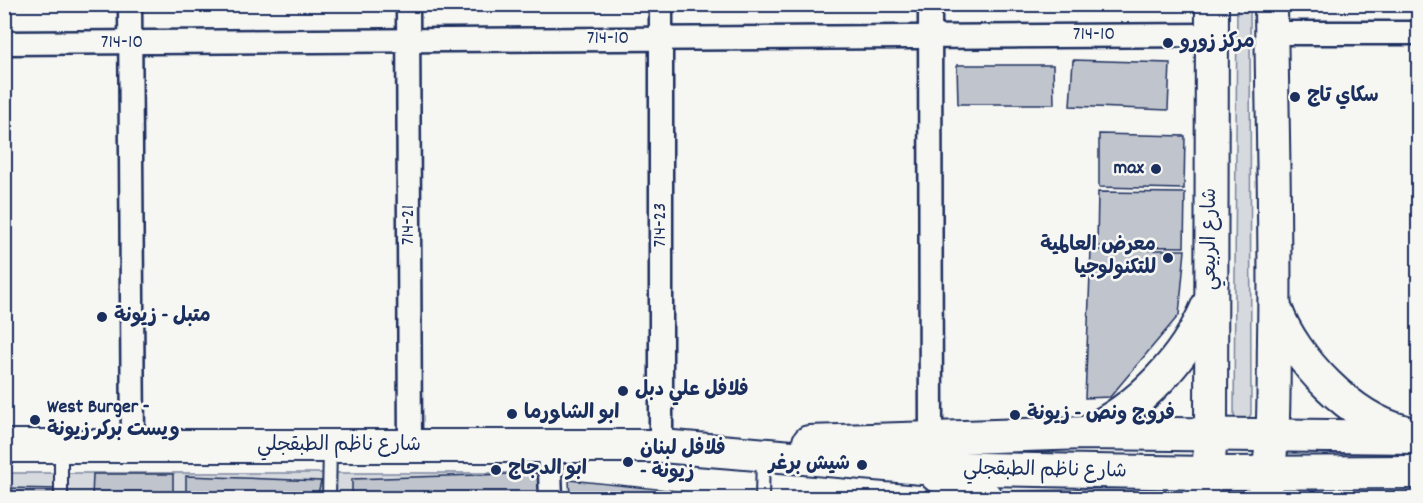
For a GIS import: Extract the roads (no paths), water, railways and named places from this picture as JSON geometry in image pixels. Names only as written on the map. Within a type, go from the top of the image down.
[{"type":"main road","points":[[1266,486],[1272,435],[1275,306],[1271,19]]},
{"type":"main road","name":"شارع الربيعي","points":[[1204,486],[1211,434],[1212,20]]},
{"type":"main road","points":[[1085,433],[1113,417],[1159,379],[1194,335],[1211,296]]},
{"type":"main road","points":[[1275,306],[1291,341],[1340,395],[1378,424],[1419,436]]},
{"type":"main road","name":"شارع ناظم الطبقجلي","points":[[4,446],[549,446],[764,449],[931,437],[1085,433],[1419,436]]},
{"type":"main road","name":"شارع ناظم الطبقجلي","points":[[764,449],[922,468],[1204,486],[1266,486],[1419,472]]},
{"type":"main road","points":[[922,468],[986,498]]},
{"type":"street","points":[[130,4],[133,446]]},
{"type":"street","name":"714-21","points":[[408,4],[410,446]]},
{"type":"street","name":"714-23","points":[[662,4],[667,447]]},
{"type":"street","points":[[930,4],[931,437]]},
{"type":"street","points":[[1271,19],[1419,33]]},
{"type":"street","name":"714-10","points":[[4,43],[930,37],[1212,20]]},
{"type":"street","points":[[549,446],[552,498]]},
{"type":"lane","points":[[330,446],[330,498]]},
{"type":"lane","points":[[61,447],[61,498]]},
{"type":"lane","points":[[762,498],[764,449]]},
{"type":"place","name":"مركز زورو","points":[[1168,43]]},
{"type":"place","name":"سكاي تاج","points":[[1295,97]]},
{"type":"place","name":"max","points":[[1156,169]]},
{"type":"place","name":"معرض العالمية للتكنولوجيا","points":[[1168,258]]},
{"type":"place","name":"متبل - زيونة","points":[[102,317]]},
{"type":"place","name":"فلافل علي دبل","points":[[623,391]]},
{"type":"place","name":"ابو الشاورما","points":[[512,414]]},
{"type":"place","name":"فروج ونص - زيونة","points":[[1015,415]]},
{"type":"place","name":"West Burger - ويست بركر زيونة","points":[[35,420]]},
{"type":"place","name":"فلافل لبنان - زيونة","points":[[628,462]]},
{"type":"place","name":"شيش برغر","points":[[862,465]]},
{"type":"place","name":"ابو الدجاج","points":[[496,470]]}]
